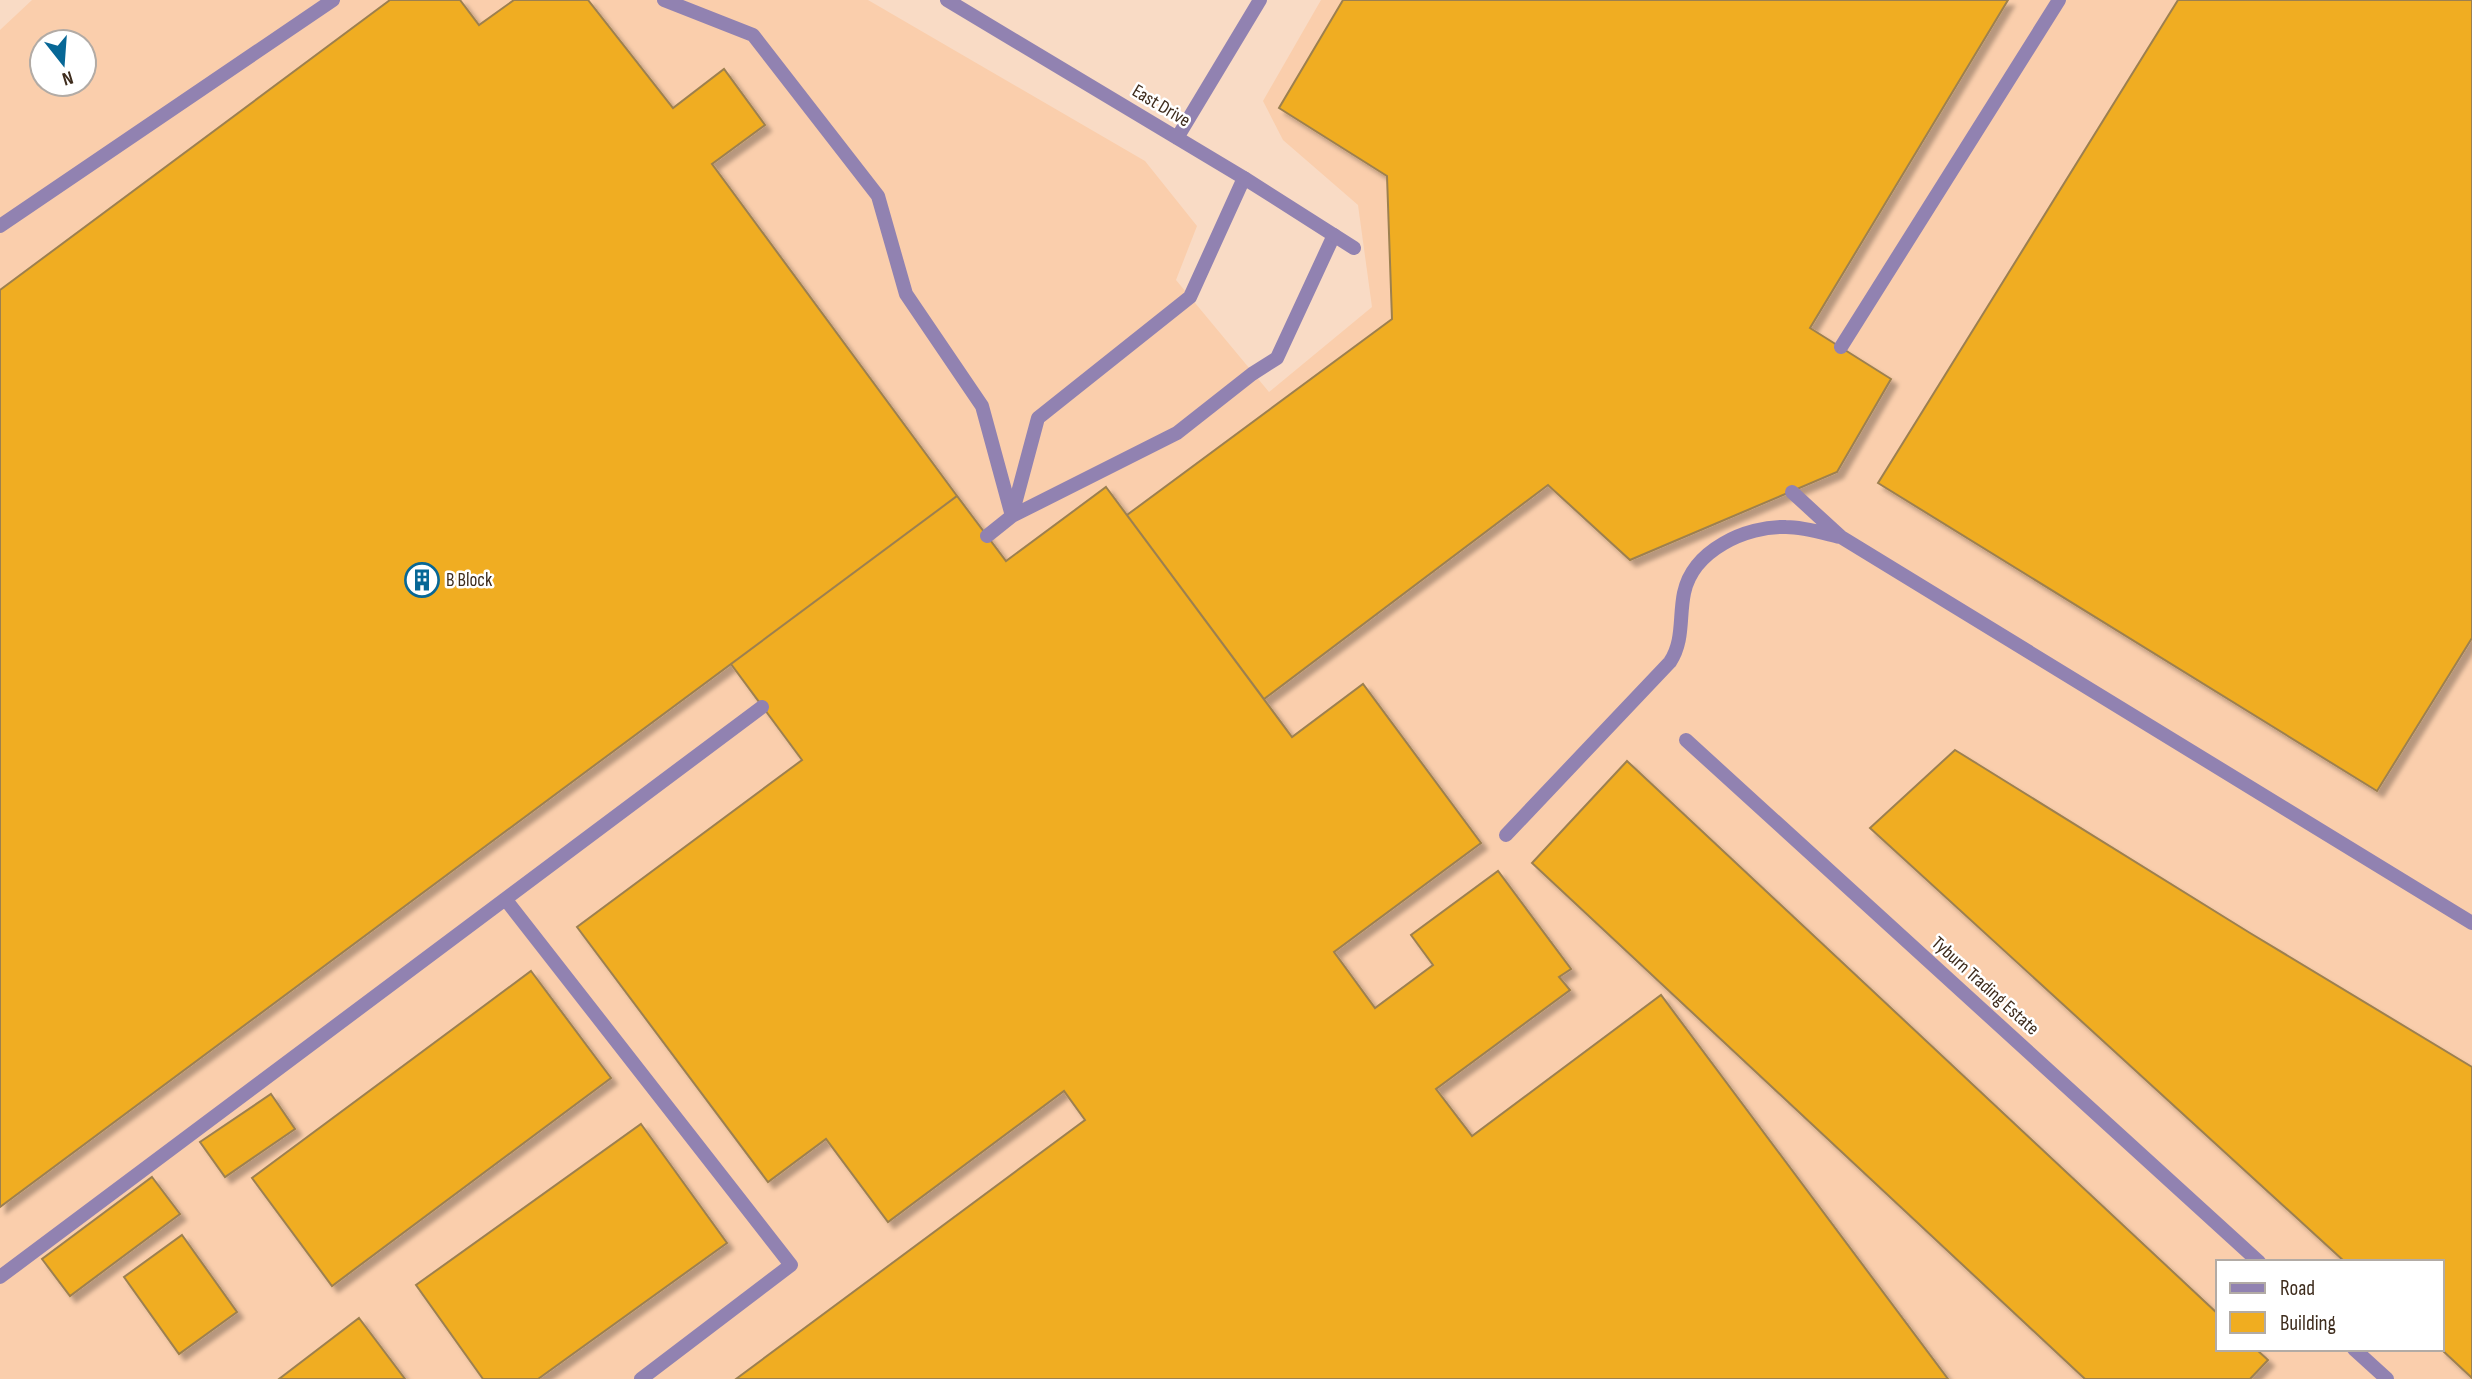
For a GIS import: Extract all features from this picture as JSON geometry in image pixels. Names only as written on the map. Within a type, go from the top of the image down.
[{"type":"street","points":[[0,226],[333,0]]},
{"type":"street","points":[[664,0],[753,35],[878,196],[906,294],[982,406],[1012,516]]},
{"type":"street","name":"East Drive","points":[[947,0],[1244,178],[1354,248]]},
{"type":"street","points":[[1177,138],[1260,0]]},
{"type":"street","points":[[1841,348],[2059,0]]},
{"type":"street","points":[[1012,516],[1038,418],[1190,297],[1244,178]]},
{"type":"street","points":[[987,536],[1012,516],[1177,433],[1252,374],[1277,358],[1334,235]]},
{"type":"street","points":[[1791,492],[1842,537],[2472,923]]},
{"type":"street","points":[[1506,835],[1671,662],[1679,644],[1687,582],[1692,571],[1705,557],[1733,539],[1769,528],[1797,527],[1842,537]]},
{"type":"street","points":[[0,1278],[762,707]]},
{"type":"street","name":"Tyburn Trading Estate","points":[[1686,740],[2257,1260]]},
{"type":"street","points":[[506,900],[791,1265],[641,1379]]},
{"type":"street","points":[[2356,1351],[2387,1379]]},
{"type":"shaded area","points":[[32,0],[868,0],[1145,161],[1197,226],[1176,280],[1269,392],[1372,307],[1358,205],[1283,140],[1263,101],[1321,0],[2472,0],[2472,1379],[0,1379],[0,30]]},
{"type":"building","name":"B Block","points":[[390,0],[460,0],[479,25],[514,0],[588,0],[673,108],[724,69],[765,125],[712,164],[957,496],[0,1207],[0,290]]},
{"type":"building","points":[[1343,0],[2008,0],[1810,328],[1891,379],[1837,472],[1630,560],[1548,485],[1264,699],[1127,515],[1392,319],[1387,176],[1279,108]]},
{"type":"building","points":[[2178,0],[2472,0],[2472,638],[2377,791],[1878,483]]},
{"type":"building","points":[[1106,487],[1292,737],[1363,684],[1481,843],[1334,952],[1375,1008],[1433,965],[1411,935],[1498,871],[1571,969],[1559,977],[1570,990],[1436,1089],[1472,1136],[1661,995],[1948,1379],[736,1379],[1085,1120],[1064,1091],[888,1222],[826,1139],[768,1182],[577,927],[802,760],[731,664],[957,496],[1006,561]]},
{"type":"building","points":[[1955,750],[2472,1067],[2472,1378],[2443,1351],[2444,1260],[2343,1260],[1870,828]]},
{"type":"building","points":[[1627,761],[2216,1312],[2216,1351],[2258,1351],[2268,1360],[2250,1379],[2085,1379],[1532,863]]},
{"type":"building","points":[[531,971],[611,1078],[332,1286],[252,1178]]},
{"type":"building","points":[[271,1094],[295,1129],[225,1177],[200,1142]]},
{"type":"building","points":[[641,1124],[727,1243],[538,1379],[483,1379],[416,1285]]},
{"type":"building","points":[[152,1177],[180,1214],[70,1296],[42,1259]]},
{"type":"building","points":[[182,1235],[237,1312],[179,1354],[124,1277]]},
{"type":"building","points":[[359,1318],[405,1379],[279,1379]]},
{"type":"place","name":"B Block","points":[[422,580]]}]
